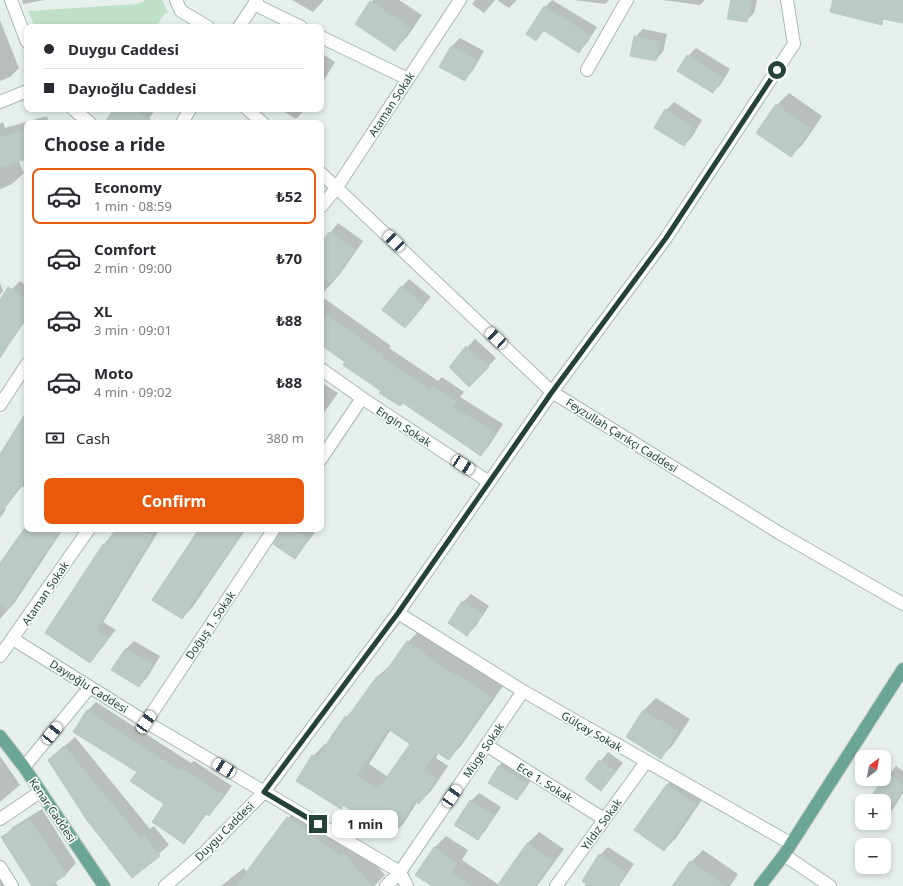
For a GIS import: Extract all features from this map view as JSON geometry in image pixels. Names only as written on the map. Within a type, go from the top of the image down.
[{"type":"main road","points":[[760,886],[784,855],[790,843],[903,669]]},
{"type":"main road","name":"Kenar Caddesi","points":[[0,736],[24,767],[104,886]]},
{"type":"street","points":[[11,0],[24,34]]},
{"type":"street","points":[[176,0],[181,11],[203,24]]},
{"type":"street","name":"Ataman Sokak","points":[[324,204],[337,187],[460,0]]},
{"type":"street","points":[[587,70],[627,0]]},
{"type":"street","name":"Duygu Caddesi","points":[[165,886],[205,852],[264,792],[398,613],[552,392],[666,238],[794,44],[787,0]]},
{"type":"street","points":[[241,24],[255,2],[295,24]]},
{"type":"street","points":[[324,38],[408,79]]},
{"type":"street","points":[[0,102],[24,92]]},
{"type":"street","points":[[77,112],[86,120]]},
{"type":"street","points":[[250,112],[260,120]]},
{"type":"street","name":"Feyzullah Çarıkçı Caddesi","points":[[324,176],[552,392],[781,534],[903,604]]},
{"type":"street","points":[[0,405],[24,369]]},
{"type":"street","name":"Engin Sokak","points":[[324,370],[362,398],[489,482]]},
{"type":"street","points":[[324,455],[362,398]]},
{"type":"street","name":"Ataman Sokak","points":[[0,656],[87,532]]},
{"type":"street","name":"Doğuş 1. Sokak","points":[[146,722],[272,532]]},
{"type":"street","name":"Gülçay Sokak","points":[[398,613],[523,691],[790,843]]},
{"type":"street","name":"Dayıoğlu Caddesi","points":[[13,639],[146,722],[400,872]]},
{"type":"street","points":[[24,767],[90,687]]},
{"type":"street","name":"Müge Sokak","points":[[386,886],[400,872],[523,691]]},
{"type":"street","name":"Ece 1. Sokak","points":[[486,745],[604,820]]},
{"type":"street","name":"Yıldız Sokak","points":[[556,886],[646,762]]},
{"type":"street","points":[[0,819],[40,792]]},
{"type":"street","points":[[784,855],[830,886]]},
{"type":"street","points":[[0,867],[12,886]]},
{"type":"street","points":[[400,872],[407,886]]},
{"type":"green space","points":[[146,0],[162,0],[168,13],[164,14],[158,24],[34,24],[28,11],[137,4]]},
{"type":"building","points":[[731,0],[751,0],[747,22],[727,19]]},
{"type":"building","points":[[833,0],[903,0],[903,23],[883,19],[882,25],[830,12]]},
{"type":"building","points":[[370,1],[410,28],[395,51],[355,24]]},
{"type":"building","points":[[544,6],[590,35],[579,53],[543,30],[536,41],[526,34]]},
{"type":"building","points":[[634,36],[660,42],[656,61],[630,56]]},
{"type":"building","points":[[451,46],[477,60],[465,81],[439,67]]},
{"type":"building","points":[[687,55],[723,77],[713,93],[677,71]]},
{"type":"building","points":[[776,104],[811,128],[791,157],[756,133]]},
{"type":"building","points":[[665,109],[695,128],[684,146],[654,128]]},
{"type":"building","points":[[112,112],[139,112],[151,120],[106,120]]},
{"type":"building","points":[[24,130],[24,160],[0,167],[0,137]]},
{"type":"building","points":[[329,232],[355,250],[331,284],[324,278],[324,239]]},
{"type":"building","points":[[401,286],[424,305],[405,328],[382,310]]},
{"type":"building","points":[[8,287],[24,297],[24,319],[0,358],[0,300]]},
{"type":"building","points":[[327,315],[383,355],[381,357],[430,390],[433,385],[457,401],[452,406],[495,433],[481,456],[403,403],[400,406],[379,393],[381,391],[343,365],[345,362],[324,347],[324,320]]},
{"type":"building","points":[[466,346],[489,367],[469,387],[449,367]]},
{"type":"building","points":[[24,416],[24,481],[0,513],[0,454]]},
{"type":"building","points":[[24,529],[24,532],[59,532],[8,609],[0,604],[0,563]]},
{"type":"building","points":[[114,532],[147,532],[153,536],[96,630],[109,638],[90,663],[45,633],[103,544],[105,545]]},
{"type":"building","points":[[197,532],[242,532],[203,590],[201,589],[182,619],[152,600]]},
{"type":"building","points":[[279,532],[298,532],[309,539],[295,559],[273,544]]},
{"type":"building","points":[[462,601],[482,614],[467,636],[448,623]]},
{"type":"building","points":[[407,641],[455,676],[456,674],[492,698],[449,760],[436,752],[425,770],[437,778],[419,804],[415,801],[392,836],[343,805],[341,809],[296,781],[312,755],[317,758],[345,716],[347,718],[377,676],[381,678]],"holes":[[[388,729],[410,744],[378,789],[357,776]]]},
{"type":"building","points":[[125,649],[153,664],[139,687],[111,670]]},
{"type":"building","points":[[87,710],[182,772],[184,769],[224,795],[209,816],[205,813],[184,844],[152,822],[164,804],[130,781],[137,772],[73,732]]},
{"type":"building","points":[[643,710],[678,731],[661,759],[626,737]]},
{"type":"building","points":[[64,746],[141,839],[144,835],[160,856],[132,878],[86,819],[48,760]]},
{"type":"building","points":[[599,760],[616,771],[601,791],[585,779]]},
{"type":"building","points":[[498,766],[527,783],[517,800],[488,783]]},
{"type":"building","points":[[891,776],[903,784],[903,789],[891,809],[891,794],[873,794],[878,786],[891,786]]},
{"type":"building","points":[[667,784],[696,805],[664,851],[634,830]]},
{"type":"building","points":[[470,800],[494,815],[478,840],[454,825]]},
{"type":"building","points":[[287,817],[340,856],[343,853],[372,886],[236,886]]},
{"type":"building","points":[[30,819],[66,875],[49,886],[32,886],[1,837]]},
{"type":"building","points":[[527,843],[552,861],[535,886],[497,886]]},
{"type":"building","points":[[434,847],[457,863],[451,872],[471,886],[432,886],[415,875]]},
{"type":"building","points":[[599,854],[626,872],[618,886],[590,886],[582,881]]},
{"type":"building","points":[[690,861],[725,886],[672,886]]},
{"type":"route","points":[[318,824],[264,792],[398,613],[552,392],[666,238],[777,70]]}]
